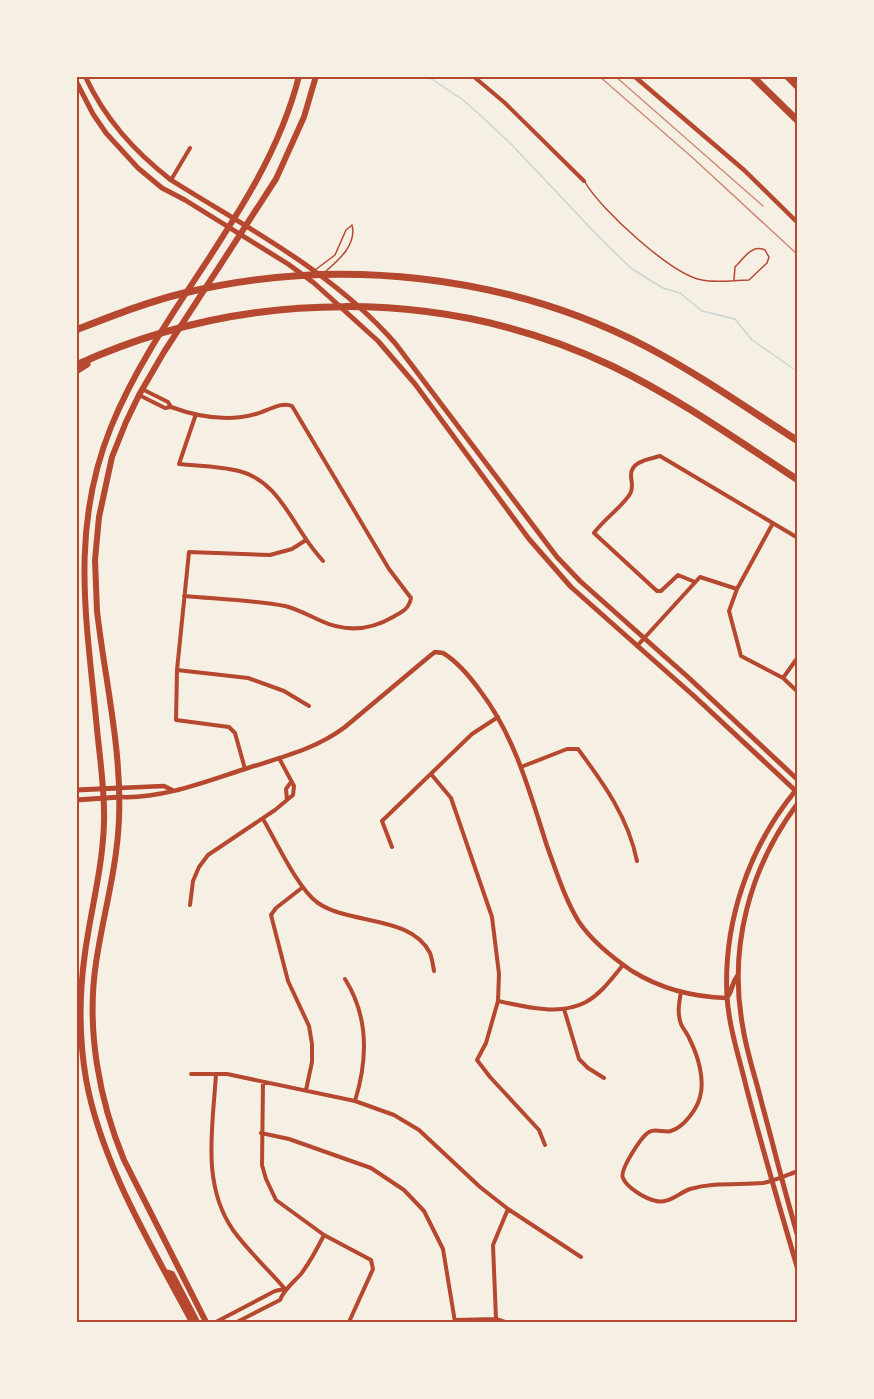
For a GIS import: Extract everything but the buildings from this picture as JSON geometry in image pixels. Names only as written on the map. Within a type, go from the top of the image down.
[{"type":"highway","points":[[752,76],[798,121]]},
{"type":"highway","points":[[787,76],[798,87]]},
{"type":"highway","points":[[76,330],[132,308],[184,293],[260,279],[316,274],[377,275],[431,280],[478,288],[526,300],[612,331],[690,371],[798,441]]},
{"type":"highway","points":[[76,365],[104,352],[168,331],[235,315],[290,309],[354,306],[414,310],[475,320],[512,330],[609,365],[665,393],[798,480]]},
{"type":"highway","points":[[76,371],[104,352]]},
{"type":"main road","points":[[86,76],[98,100],[127,141],[171,180],[315,270],[367,312],[395,343],[557,557],[580,581],[689,678],[798,780]]},
{"type":"main road","points":[[192,1323],[121,1184],[104,1144],[86,1078],[81,1006],[85,954],[101,863],[104,799],[86,634],[83,579],[86,527],[95,476],[111,429],[129,387],[267,163],[287,118],[299,76]]},
{"type":"main road","points":[[206,1323],[136,1186],[114,1137],[102,1093],[92,1006],[95,967],[116,860],[120,797],[118,766],[97,611],[95,560],[99,518],[112,457],[141,392],[276,179],[304,117],[316,76]]},
{"type":"main road","points":[[76,81],[106,133],[138,168],[162,188],[228,226],[307,278],[355,320],[397,363],[548,562],[571,587],[797,791],[760,844],[740,893],[732,927],[728,998],[738,1053],[798,1270]]},
{"type":"main road","points":[[76,789],[119,788]]},
{"type":"main road","points":[[76,800],[120,797]]},
{"type":"main road","points":[[798,803],[774,840],[753,885],[740,939],[738,975],[746,1046],[798,1237]]},
{"type":"main road","points":[[728,998],[732,992],[732,984],[738,975]]},
{"type":"main road","points":[[728,998],[734,1007],[740,1008]]},
{"type":"main road","points":[[81,1006],[92,1006]]},
{"type":"main road","points":[[165,1272],[172,1274],[197,1323]]},
{"type":"street","points":[[473,76],[505,103],[584,181]]},
{"type":"street","points":[[634,76],[744,170],[798,223]]},
{"type":"street","points":[[171,180],[190,148]]},
{"type":"street","points":[[141,392],[165,408],[171,407],[213,418],[241,417],[288,404],[296,410],[388,569],[411,598],[410,605],[405,610],[380,625],[353,629],[330,625],[288,607],[184,596]]},
{"type":"street","points":[[196,414],[178,464],[242,471],[260,480],[285,504],[306,540],[323,561]]},
{"type":"street","points":[[695,582],[678,575],[660,591],[657,591],[594,533],[631,493],[632,468],[637,464],[660,456],[798,538]]},
{"type":"street","points":[[773,523],[737,589],[729,611],[741,656],[783,678],[798,692]]},
{"type":"street","points":[[245,769],[235,733],[230,728],[176,720],[177,670],[189,552],[270,555],[292,549],[306,540]]},
{"type":"street","points":[[637,646],[700,577],[737,589]]},
{"type":"street","points":[[120,797],[165,795],[172,790],[279,758],[331,737],[431,655],[440,652],[447,655],[474,683],[498,717],[521,767],[558,879],[579,922],[602,948],[644,978],[681,992],[728,998]]},
{"type":"street","points":[[783,678],[798,657]]},
{"type":"street","points":[[177,670],[248,678],[284,691],[309,706]]},
{"type":"street","points":[[392,846],[382,821],[472,734],[498,717]]},
{"type":"street","points":[[521,767],[567,749],[578,749],[615,800],[629,829],[637,861]]},
{"type":"street","points":[[190,905],[193,881],[208,855],[263,819],[293,795],[294,786],[279,758]]},
{"type":"street","points":[[430,774],[451,798],[492,917],[499,974],[498,1001],[486,1043],[477,1060],[489,1077],[539,1130],[545,1145]]},
{"type":"street","points":[[287,800],[286,789],[291,782]]},
{"type":"street","points":[[119,788],[164,786],[172,790]]},
{"type":"street","points":[[263,819],[303,887],[316,902],[338,912],[393,926],[413,935],[430,954],[434,971]]},
{"type":"street","points":[[303,887],[276,908],[271,915],[288,981],[309,1026],[312,1062],[306,1090]]},
{"type":"street","points":[[498,1001],[523,1006],[564,1009],[586,1002],[605,987],[623,965]]},
{"type":"street","points":[[345,979],[356,996],[363,1029],[362,1080],[355,1101]]},
{"type":"street","points":[[681,992],[678,1007],[681,1023],[691,1041],[700,1069],[702,1091],[698,1107],[678,1127],[670,1131],[654,1130],[647,1133],[624,1167],[622,1177],[633,1189],[657,1201],[665,1201],[689,1190],[706,1186],[766,1182],[798,1171]]},
{"type":"street","points":[[564,1009],[579,1059],[604,1078]]},
{"type":"street","points":[[191,1074],[216,1074],[306,1090],[355,1101],[394,1114],[420,1130],[480,1188],[581,1257]]},
{"type":"street","points":[[216,1074],[210,1163],[218,1201],[233,1230],[285,1288]]},
{"type":"street","points":[[263,1082],[262,1165],[276,1200],[324,1235],[370,1260],[373,1269],[349,1323]]},
{"type":"street","points":[[261,1133],[289,1139],[371,1168],[404,1190],[424,1211],[443,1249],[455,1321],[496,1319],[504,1323]]},
{"type":"street","points":[[496,1319],[493,1245],[508,1209]]},
{"type":"street","points":[[216,1323],[257,1300],[285,1288],[299,1276],[312,1259],[324,1235]]},
{"type":"street","points":[[237,1323],[280,1300],[285,1288]]},
{"type":"street","points":[[257,1300],[263,1310]]},
{"type":"lane","points":[[584,181],[590,192],[629,232],[668,262],[700,280],[734,280],[749,280],[767,263],[767,252],[761,248],[752,249],[735,267],[734,280]]},
{"type":"lane","points":[[307,278],[335,255],[346,230],[352,225],[353,231],[345,252],[314,283]]},
{"type":"waterway","points":[[427,76],[463,100],[511,144],[632,269],[663,288],[680,293],[702,311],[735,319],[752,340],[798,372]]},
{"type":"railway","points":[[599,76],[694,159],[798,255]]},
{"type":"railway","points":[[615,76],[763,206]]}]
